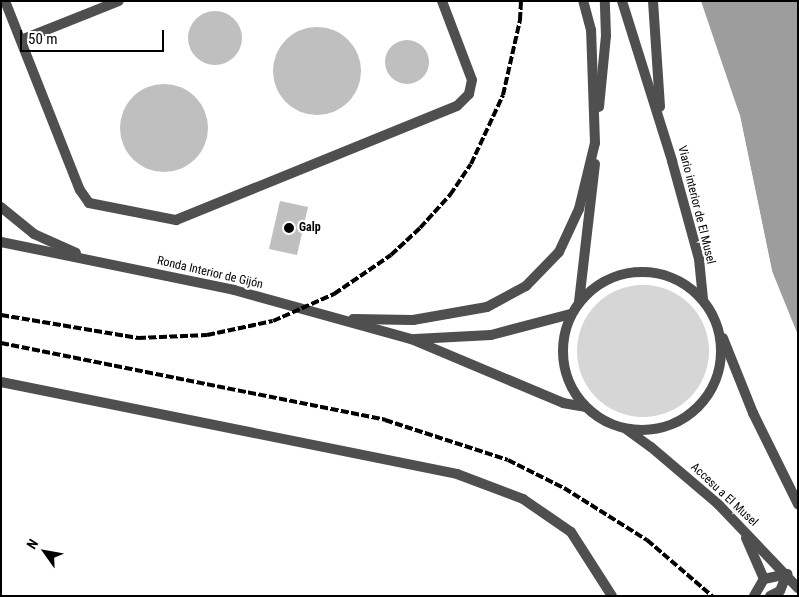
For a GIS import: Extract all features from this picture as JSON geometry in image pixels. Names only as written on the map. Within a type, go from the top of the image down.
[{"type":"lane","points":[[6,1],[80,190],[89,202],[176,220],[457,106],[469,94],[472,80],[442,1]]},
{"type":"lane","points":[[21,40],[118,1]]},
{"type":"lane","points":[[579,302],[594,189],[595,143],[590,30],[582,1]]},
{"type":"lane","points":[[337,319],[413,320],[487,307],[526,286],[559,252],[579,209],[595,143],[606,36],[605,1]]},
{"type":"lane","name":"Viario interior de El Musel","points":[[622,1],[660,118],[699,259],[702,299]]},
{"type":"lane","name":"Viario interior de El Musel","points":[[653,1],[658,48],[660,118]]},
{"type":"lane","points":[[1,208],[34,234],[93,260]]},
{"type":"lane","name":"Ronda Interior de Gijón","points":[[1,242],[234,290],[411,339],[563,403],[585,408]]},
{"type":"lane","name":"Accesu a El Musel","points":[[798,504],[753,413],[718,326],[702,299],[682,282],[655,273],[626,273],[600,284],[579,302],[572,314],[563,342],[564,369],[571,387],[585,408],[599,419],[625,429],[651,446],[740,526],[787,574],[798,588]]},
{"type":"lane","name":"Ronda Interior de Gijón","points":[[411,339],[491,335],[572,314]]},
{"type":"lane","name":"Accesu a El Musel","points":[[625,429],[652,430],[669,425],[700,406],[716,380],[722,353],[718,326]]},
{"type":"lane","points":[[1,382],[457,474],[523,499],[571,532],[612,596]]},
{"type":"lane","points":[[740,526],[756,556],[764,580]]},
{"type":"lane","points":[[754,596],[764,580],[787,574]]},
{"type":"lane","points":[[770,596],[780,590],[787,574]]},
{"type":"shaded area","points":[[701,1],[798,1],[798,371],[772,271],[740,116]]},
{"type":"shaded area","points":[[643,285],[656,286],[668,290],[690,304],[704,326],[708,338],[708,364],[704,376],[690,398],[668,412],[656,416],[643,417],[630,416],[618,412],[596,398],[582,376],[578,364],[577,351],[578,338],[582,326],[596,304],[618,290],[630,286]]},
{"type":"pier","points":[[698,1],[740,116],[772,271],[798,335],[798,374],[769,271],[737,117]]},
{"type":"building","points":[[215,11],[225,13],[234,19],[240,28],[242,38],[240,48],[234,57],[225,63],[215,65],[205,63],[196,57],[190,48],[188,38],[190,28],[196,19],[205,13]]},
{"type":"building","points":[[308,27],[326,27],[342,34],[354,46],[361,62],[361,80],[354,96],[342,108],[326,115],[308,115],[292,108],[280,96],[273,80],[273,62],[280,46],[292,34]]},
{"type":"building","points":[[407,40],[419,44],[425,50],[429,62],[425,74],[419,80],[407,84],[395,80],[389,74],[385,62],[389,50],[395,44]]},
{"type":"building","points":[[164,84],[181,87],[189,91],[201,103],[205,111],[208,128],[205,145],[201,153],[189,165],[181,169],[164,172],[147,169],[139,165],[127,153],[123,145],[120,128],[123,111],[127,103],[139,91],[147,87]]},
{"type":"building","name":"Galp","points":[[280,201],[308,207],[297,255],[269,249]]},
{"type":"railway","points":[[1,315],[138,338],[207,335],[273,321],[334,294],[391,255],[420,228],[450,195],[471,164],[503,95],[520,20],[521,1]]},
{"type":"railway","points":[[1,343],[385,420],[508,460],[564,488],[647,540],[712,596]]},
{"type":"place","name":"Galp","points":[[289,228]]}]
